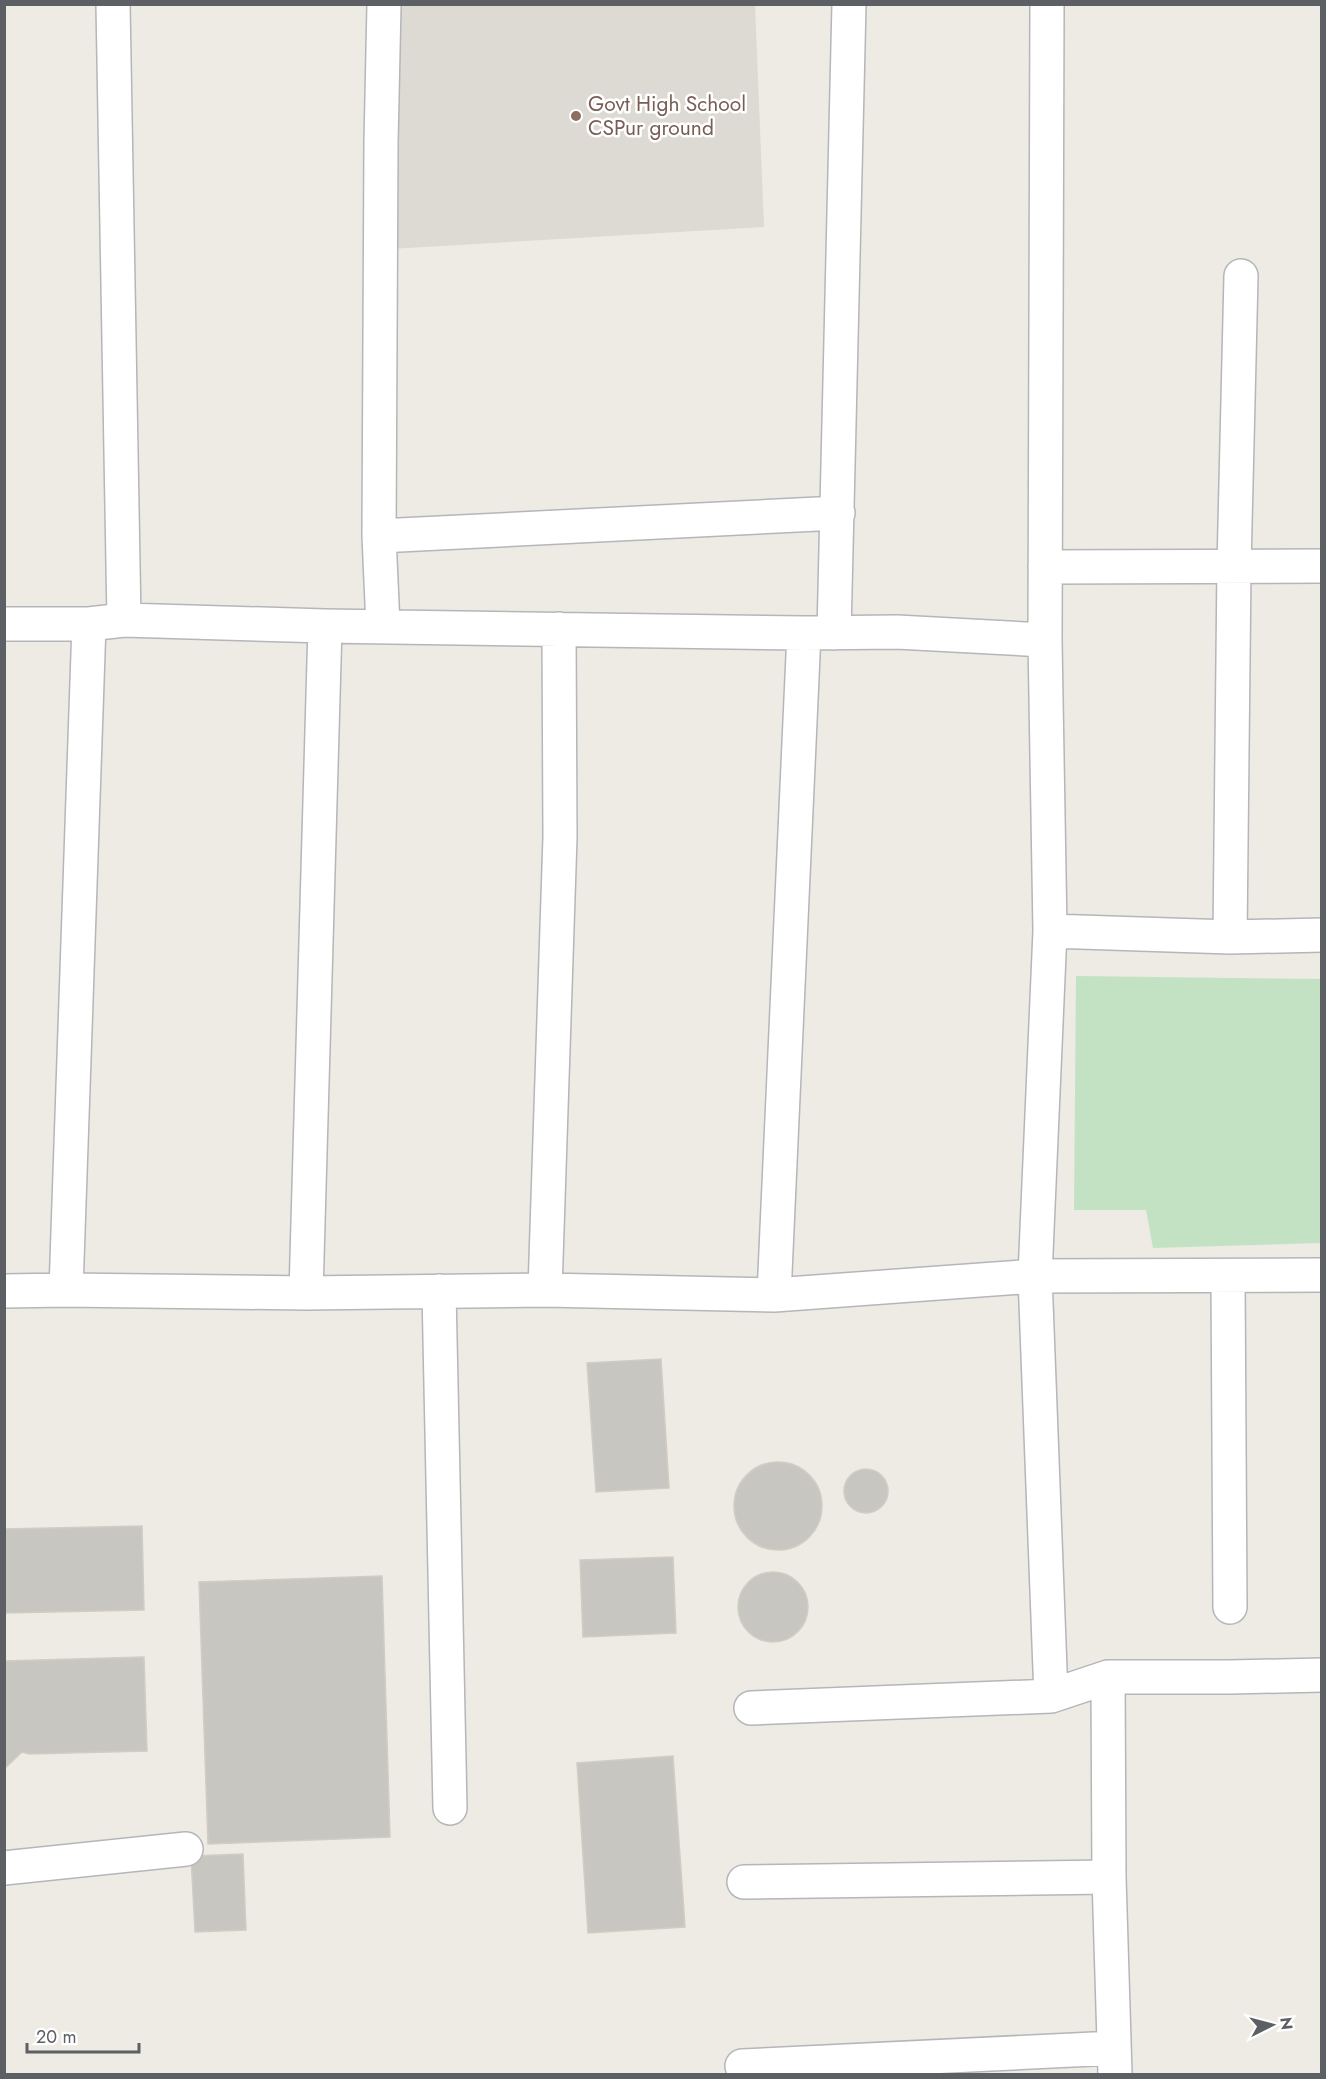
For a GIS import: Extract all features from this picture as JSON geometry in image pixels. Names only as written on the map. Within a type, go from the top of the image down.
[{"type":"street","points":[[112,4],[124,620]]},
{"type":"street","points":[[383,626],[379,536],[384,4]]},
{"type":"street","points":[[774,1295],[819,633],[838,513],[849,4]]},
{"type":"street","points":[[1047,4],[1045,640],[1050,931],[1035,1276],[1051,1696]]},
{"type":"street","points":[[1230,937],[1234,566],[1241,276]]},
{"type":"street","points":[[379,536],[838,513]]},
{"type":"street","points":[[1045,567],[1322,566]]},
{"type":"street","points":[[4,624],[89,624],[124,620],[325,626],[819,633],[897,632],[1045,640]]},
{"type":"street","points":[[66,1290],[89,624]]},
{"type":"street","points":[[306,1293],[325,626]]},
{"type":"street","points":[[545,1290],[560,837],[559,629]]},
{"type":"street","points":[[1050,931],[1230,937],[1322,935]]},
{"type":"street","points":[[4,1291],[306,1293],[545,1290],[774,1295],[1035,1276],[1322,1275]]},
{"type":"street","points":[[1228,1277],[1230,1607]]},
{"type":"street","points":[[440,1292],[450,1808]]},
{"type":"street","points":[[751,1708],[1051,1696],[1108,1677],[1322,1675]]},
{"type":"street","points":[[742,2066],[1114,2061],[1109,1877],[1108,1677]]},
{"type":"street","points":[[4,1868],[186,1849]]},
{"type":"street","points":[[744,1882],[1109,1877]]},
{"type":"shaded area","name":"Govt High School CSPur ground","points":[[396,5],[755,5],[764,227],[390,249]]},
{"type":"green space","points":[[1076,976],[1321,979],[1321,1243],[1153,1248],[1146,1210],[1074,1210]]},
{"type":"building","points":[[661,1359],[669,1488],[596,1492],[587,1363]]},
{"type":"building","points":[[778,1462],[795,1465],[809,1475],[819,1489],[822,1506],[819,1523],[809,1537],[795,1547],[778,1550],[761,1547],[747,1537],[737,1523],[734,1506],[737,1489],[747,1475],[761,1465]]},
{"type":"building","points":[[866,1469],[881,1476],[888,1491],[881,1506],[866,1513],[851,1506],[844,1491],[851,1476]]},
{"type":"building","points":[[142,1526],[144,1610],[4,1613],[4,1529]]},
{"type":"building","points":[[673,1557],[676,1633],[583,1637],[580,1560]]},
{"type":"building","points":[[780,1572],[793,1578],[802,1587],[806,1593],[808,1607],[806,1621],[798,1632],[787,1640],[766,1642],[748,1632],[740,1621],[738,1600],[748,1582],[759,1574]]},
{"type":"building","points":[[382,1576],[390,1837],[208,1844],[199,1582]]},
{"type":"building","points":[[144,1657],[147,1751],[29,1754],[22,1752],[4,1769],[4,1661]]},
{"type":"building","points":[[673,1756],[685,1927],[588,1933],[577,1763]]},
{"type":"building","points":[[243,1854],[246,1930],[195,1932],[191,1856]]},
{"type":"place","name":"Govt High School CSPur ground","points":[[576,116]]}]
